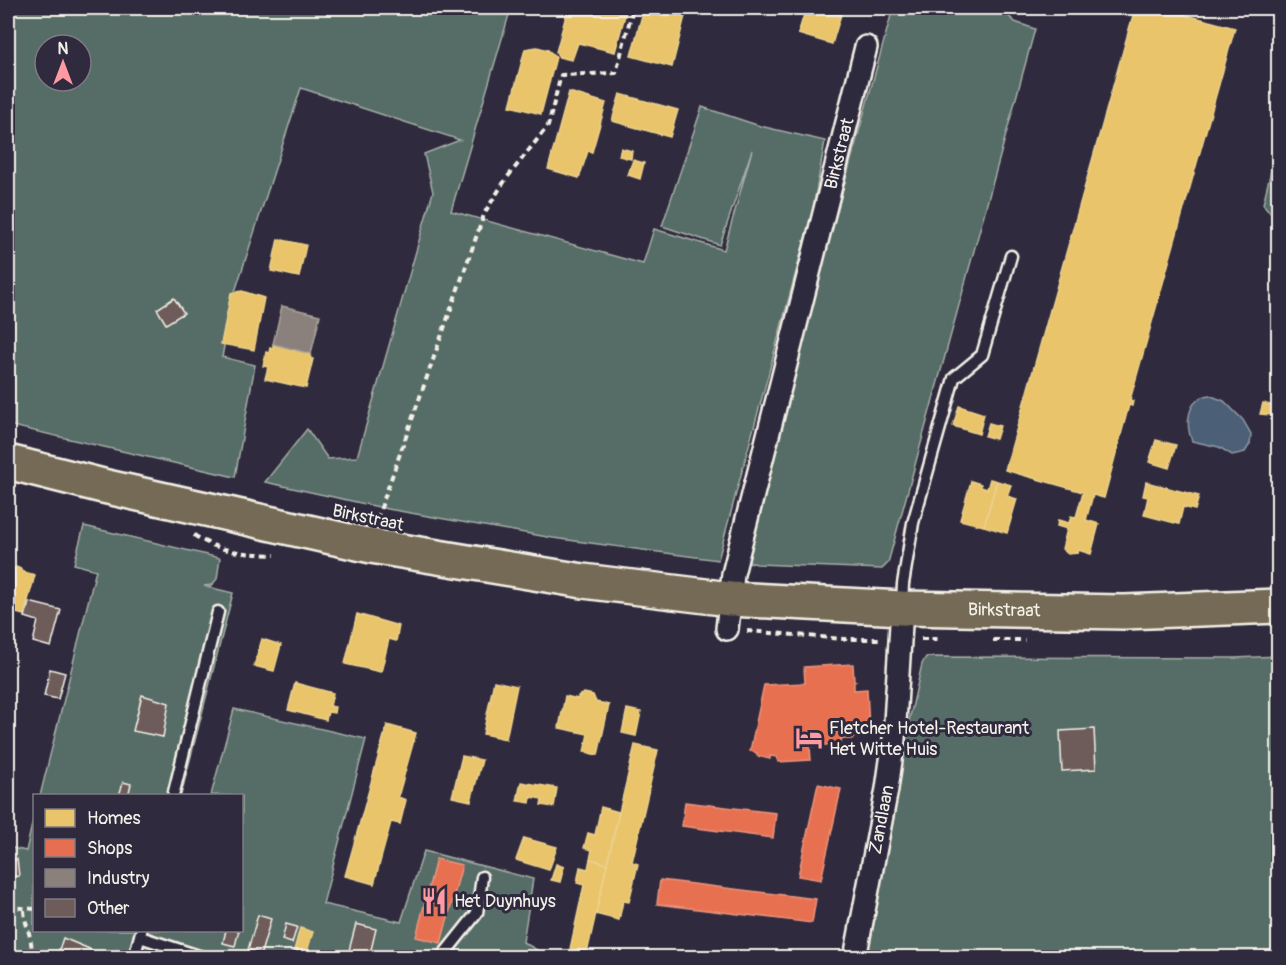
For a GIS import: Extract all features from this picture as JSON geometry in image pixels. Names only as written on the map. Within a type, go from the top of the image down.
[{"type":"main road","name":"Birkstraat","points":[[8,462],[103,486],[371,546],[583,581],[728,614],[902,608],[1124,612],[1278,606]]},
{"type":"street","name":"Birkstraat","points":[[728,614],[733,574],[866,47]]},
{"type":"street","name":"Zandlaan","points":[[855,957],[887,789],[894,739],[902,608]]},
{"type":"lane","points":[[902,608],[903,584],[914,523],[954,378],[982,355],[1011,256]]},
{"type":"lane","points":[[173,794],[218,612]]},
{"type":"lane","points":[[441,957],[477,913],[482,877]]},
{"type":"lane","points":[[134,957],[140,933],[205,957]]},
{"type":"path","name":"Birkstraat","points":[[387,523],[376,521],[485,212],[506,179],[548,126],[561,75],[616,73],[633,8]]},
{"type":"path","points":[[8,907],[33,909]]},
{"type":"path","points":[[24,910],[24,921],[30,932],[33,946],[31,957]]},
{"type":"green space","points":[[8,8],[511,8],[451,211],[643,264],[654,229],[724,250],[752,150],[720,245],[662,226],[702,107],[760,126],[825,141],[813,209],[718,560],[553,538],[388,509],[265,482],[307,429],[328,459],[357,457],[433,192],[424,154],[460,140],[301,88],[233,298],[222,357],[255,365],[235,477],[8,425]]},
{"type":"green space","points":[[893,8],[1000,8],[1015,22],[1035,29],[888,563],[882,569],[757,564],[745,561],[804,331]]},
{"type":"green space","points":[[1278,141],[1278,221],[1263,204]]},
{"type":"green space","points":[[84,526],[220,558],[217,579],[212,585],[204,586],[233,593],[181,794],[40,794],[96,570],[74,564]]},
{"type":"green space","points":[[1278,656],[1278,957],[855,958],[922,664],[926,657],[1235,658]]},
{"type":"green space","points":[[234,709],[366,739],[323,904],[401,922],[424,851],[533,879],[523,942],[549,957],[8,957],[8,847],[26,851],[33,820],[33,932],[243,932],[243,794],[211,794]]},
{"type":"water","points":[[1209,395],[1224,401],[1243,420],[1251,434],[1250,444],[1245,452],[1232,455],[1219,447],[1192,441],[1189,420],[1192,407],[1196,401]]},
{"type":"building: Homes","points":[[568,8],[627,8],[615,52],[578,43],[572,60],[559,57],[556,52]]},
{"type":"building: Homes","points":[[644,8],[687,8],[672,67],[631,56]]},
{"type":"building: Homes","points":[[806,8],[843,8],[832,44],[798,34]]},
{"type":"building: Homes","points":[[1135,8],[1161,8],[1235,28],[1130,400],[1133,401],[1132,406],[1129,405],[1104,498],[1093,495],[1086,520],[1099,524],[1091,554],[1078,550],[1078,553],[1068,554],[1062,549],[1067,529],[1057,526],[1058,520],[1069,523],[1071,516],[1076,517],[1083,492],[1005,470]]},
{"type":"building: Homes","points":[[537,47],[548,50],[556,57],[541,114],[510,106],[525,49]]},
{"type":"building: Homes","points":[[569,92],[606,103],[592,152],[588,151],[579,178],[548,169]]},
{"type":"building: Homes","points":[[620,94],[678,110],[670,137],[612,121]]},
{"type":"building: Homes","points":[[621,148],[632,151],[631,159],[619,156]]},
{"type":"building: Homes","points":[[633,160],[644,163],[640,179],[628,175]]},
{"type":"building: Homes","points":[[278,239],[306,245],[299,277],[271,271]]},
{"type":"building: Homes","points":[[242,291],[264,298],[254,350],[221,344],[231,293]]},
{"type":"building: Homes","points":[[273,344],[311,354],[310,358],[313,359],[306,388],[265,379],[268,367],[263,366],[266,352],[269,353]]},
{"type":"building: Homes","points":[[1263,403],[1274,406],[1272,415],[1260,414]]},
{"type":"building: Homes","points":[[959,406],[984,414],[979,434],[953,426]]},
{"type":"building: Homes","points":[[989,423],[1000,426],[996,439],[985,436]]},
{"type":"building: Homes","points":[[1156,440],[1176,445],[1169,468],[1149,462]]},
{"type":"building: Homes","points":[[990,479],[997,481],[984,526],[960,520],[971,481],[987,489]]},
{"type":"building: Homes","points":[[997,481],[1011,485],[1007,496],[1017,499],[1007,533],[984,526]]},
{"type":"building: Homes","points":[[1146,482],[1199,496],[1195,510],[1183,507],[1179,524],[1144,515],[1148,497],[1143,496]]},
{"type":"building: Homes","points":[[16,567],[35,575],[24,615],[8,611],[8,569],[12,570]]},
{"type":"building: Homes","points":[[357,614],[399,626],[396,641],[389,639],[381,672],[345,664]]},
{"type":"building: Homes","points":[[262,639],[281,645],[274,671],[254,666]]},
{"type":"building: Homes","points":[[494,681],[517,686],[506,739],[483,734]]},
{"type":"building: Homes","points":[[295,683],[333,693],[330,706],[335,707],[334,713],[328,712],[326,720],[288,710]]},
{"type":"building: Homes","points":[[584,693],[593,695],[596,702],[609,705],[598,755],[584,752],[588,734],[559,728],[565,696],[578,699],[578,696]]},
{"type":"building: Homes","points":[[627,709],[641,712],[636,736],[622,733]]},
{"type":"building: Homes","points":[[387,725],[416,733],[398,797],[406,800],[400,824],[391,822],[374,884],[345,876]]},
{"type":"building: Homes","points":[[635,745],[658,750],[632,862],[638,864],[629,902],[623,901],[619,920],[595,914]]},
{"type":"building: Homes","points":[[462,756],[482,760],[471,801],[452,797]]},
{"type":"building: Homes","points":[[521,782],[557,788],[554,807],[541,805],[542,799],[531,797],[530,803],[517,801]]},
{"type":"building: Homes","points":[[601,807],[619,812],[607,864],[590,859],[592,850],[584,848],[588,833],[595,835]]},
{"type":"building: Homes","points":[[524,838],[557,847],[549,870],[516,860]]},
{"type":"building: Homes","points":[[590,859],[607,864],[587,953],[570,949],[584,885],[577,883],[580,867],[588,869]]},
{"type":"building: Homes","points":[[556,864],[564,867],[560,882],[551,880]]},
{"type":"building: Homes","points":[[300,928],[313,932],[305,958],[292,958]]},
{"type":"building: Shops","points":[[853,664],[854,681],[857,681],[854,682],[854,690],[867,689],[869,728],[852,739],[841,739],[841,744],[810,746],[811,760],[778,762],[777,757],[770,756],[770,759],[757,756],[757,753],[750,751],[764,685],[805,683],[804,667]]},
{"type":"building: Shops","points":[[818,784],[841,789],[821,880],[798,876]]},
{"type":"building: Shops","points":[[685,802],[776,813],[773,838],[682,826]]},
{"type":"building: Shops","points":[[436,859],[462,865],[441,943],[416,937]]},
{"type":"building: Shops","points":[[660,880],[816,899],[812,923],[657,904]]},
{"type":"building: Industry","points":[[282,306],[320,315],[311,354],[273,344]]},
{"type":"building: Other","points":[[174,298],[184,313],[166,324],[157,309]]},
{"type":"building: Other","points":[[29,602],[61,610],[51,647],[33,642],[38,621],[25,617]]},
{"type":"building: Other","points":[[50,669],[65,673],[58,699],[44,696]]},
{"type":"building: Other","points":[[142,695],[169,703],[163,737],[133,731]]},
{"type":"building: Other","points":[[1094,729],[1096,769],[1062,771],[1060,731]]},
{"type":"building: Other","points":[[123,782],[131,784],[128,794],[120,794]]},
{"type":"building: Other","points":[[17,859],[19,876],[8,877],[8,861]]},
{"type":"building: Other","points":[[258,915],[271,919],[261,953],[248,950]]},
{"type":"building: Other","points":[[286,924],[297,927],[292,943],[282,940]]},
{"type":"building: Other","points":[[356,924],[376,929],[369,958],[347,958]]},
{"type":"building: Other","points":[[226,932],[238,932],[235,946],[223,943]]},
{"type":"building: Other","points":[[63,938],[92,950],[89,958],[63,958],[65,952],[59,950]]},
{"type":"place","name":"Fletcher Hotel-Restaurant Het Witte Huis","points":[[809,738]]},
{"type":"place","name":"Het Duynhuys","points":[[434,901]]}]
